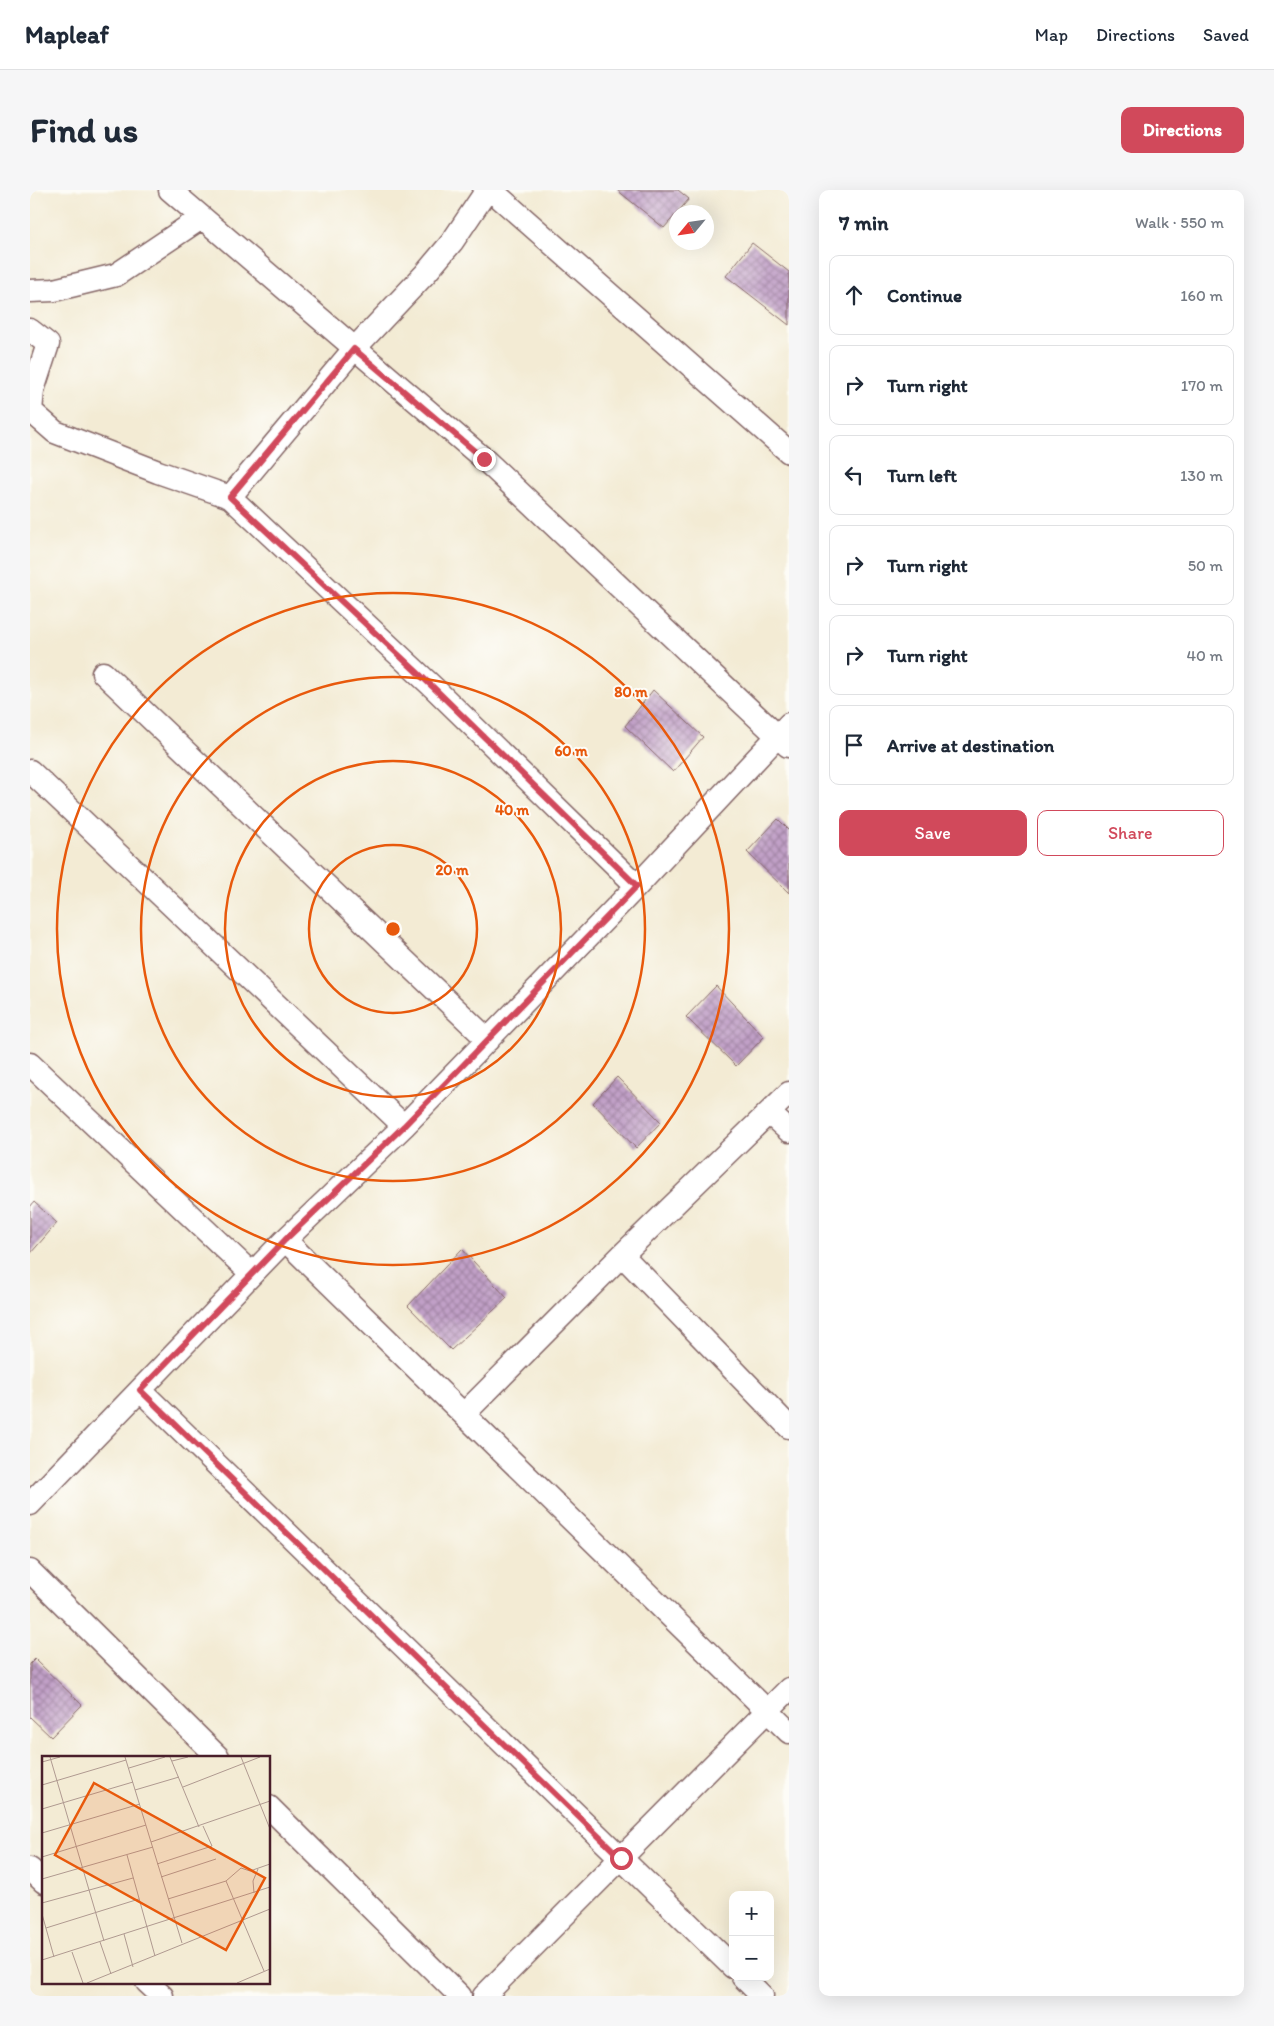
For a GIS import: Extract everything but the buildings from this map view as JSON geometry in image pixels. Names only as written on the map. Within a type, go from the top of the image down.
[{"type":"street","points":[[30,1504],[285,1240],[404,1126],[785,736],[484,459],[170,190]]},
{"type":"street","points":[[230,497],[354,349],[425,274],[452,242],[487,190]]},
{"type":"street","points":[[491,190],[789,452]]},
{"type":"street","points":[[30,291],[54,290],[116,275],[201,218]]},
{"type":"street","points":[[30,330],[48,344],[33,390],[31,411],[55,432],[158,472],[230,497],[434,688],[637,886]]},
{"type":"street","points":[[103,673],[488,1040]]},
{"type":"street","points":[[30,771],[404,1126]]},
{"type":"street","points":[[30,1064],[252,1274]]},
{"type":"street","points":[[465,1413],[622,1255],[789,1093]]},
{"type":"street","points":[[769,1113],[789,1131]]},
{"type":"street","points":[[285,1240],[465,1413],[789,1732]]},
{"type":"street","points":[[622,1255],[789,1427]]},
{"type":"street","points":[[140,1390],[729,1963]]},
{"type":"street","points":[[30,1571],[217,1756]]},
{"type":"street","points":[[484,1996],[789,1689]]},
{"type":"street","points":[[270,1808],[460,1996]]},
{"type":"street","points":[[30,1869],[42,1880]]},
{"type":"street","points":[[747,1981],[762,1996]]},
{"type":"street","points":[[149,1984],[162,1996]]},
{"type":"route","points":[[484,459],[354,349],[230,497],[434,688],[637,886],[404,1126],[285,1240],[140,1390],[621,1858]]}]
